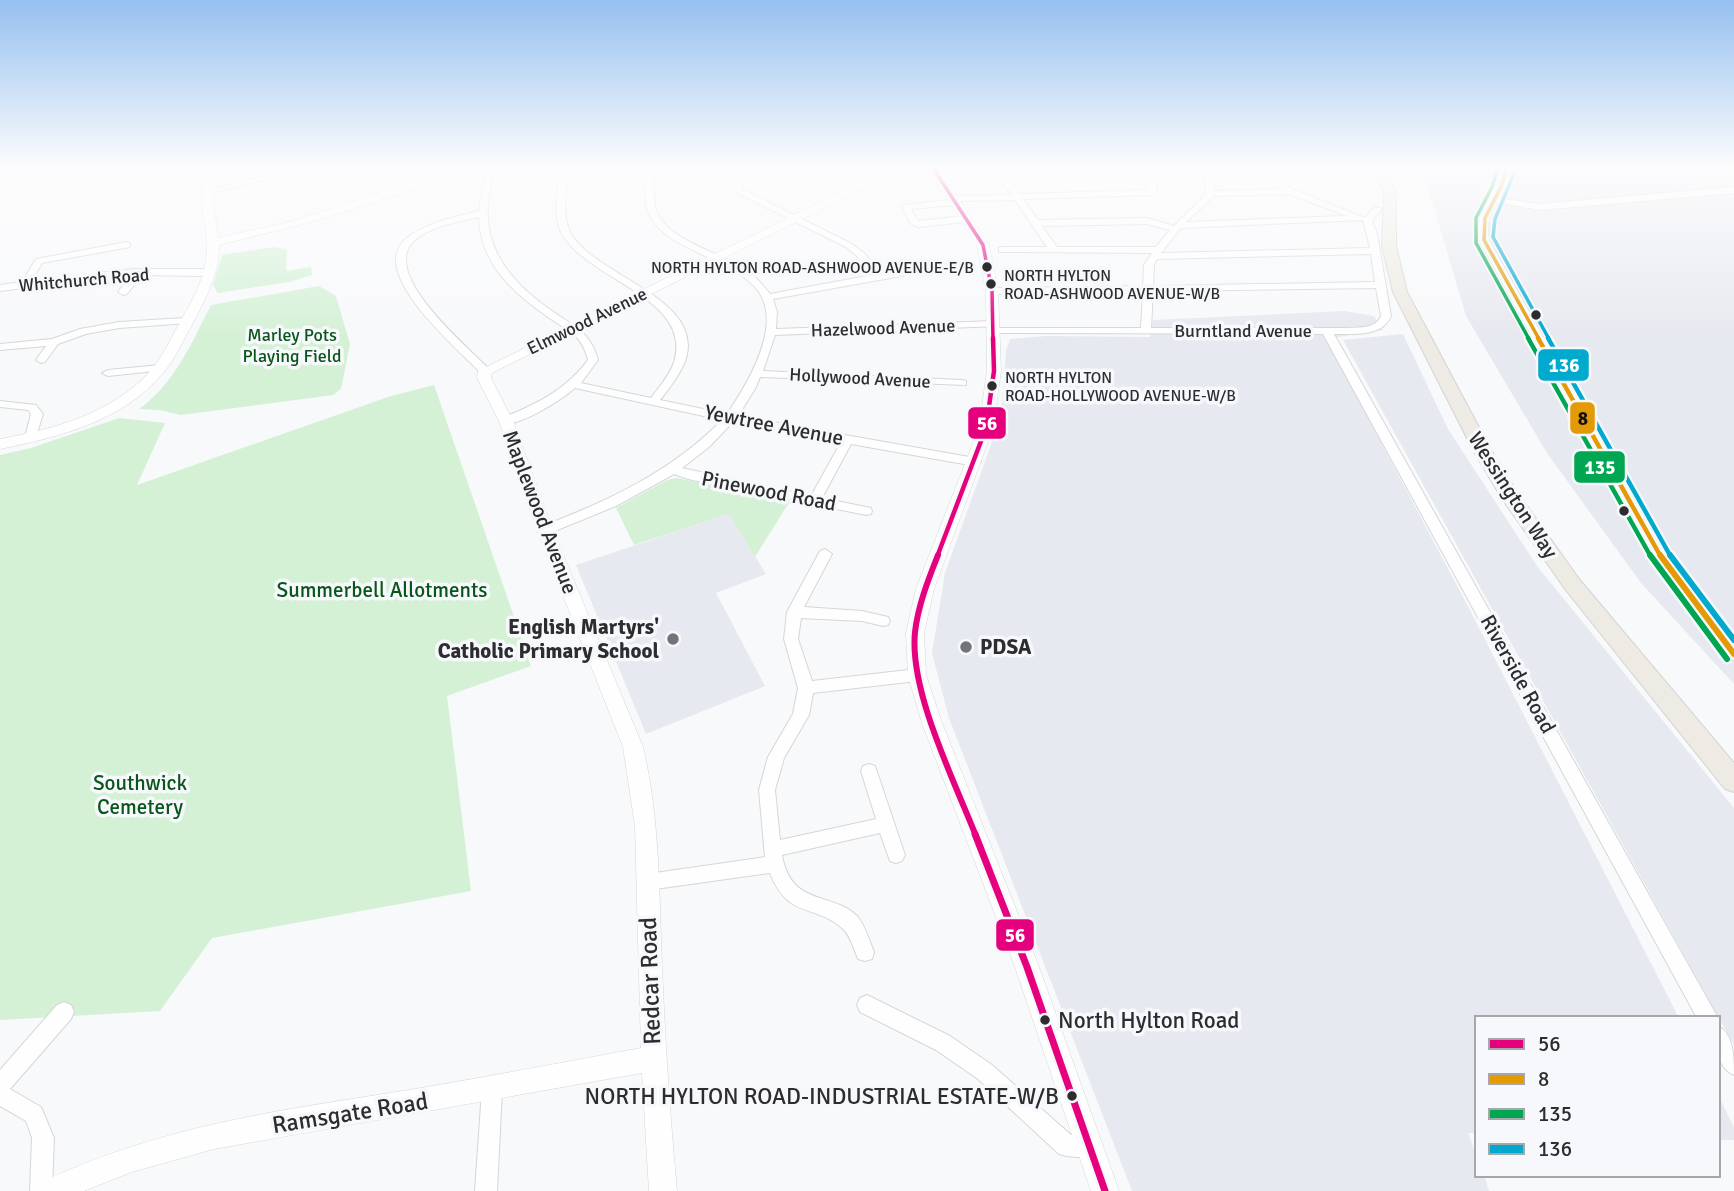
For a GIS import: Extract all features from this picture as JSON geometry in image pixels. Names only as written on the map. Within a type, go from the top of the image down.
[{"type":"main road","name":"Wessington Way","points":[[1389,224],[1389,246],[1400,292],[1482,450],[1508,493],[1572,584],[1734,781]]},
{"type":"main road","name":"Wessington Way","points":[[1401,224],[1405,276],[1419,308],[1478,418],[1550,533],[1734,759]]},
{"type":"street","points":[[0,444],[82,421],[115,405],[150,382],[160,368],[209,272],[213,260],[208,224]]},
{"type":"street","points":[[211,243],[293,224]]},
{"type":"street","points":[[439,224],[418,232],[402,247],[398,266],[406,284],[430,318],[485,371]]},
{"type":"street","points":[[484,224],[491,253],[501,274],[516,289],[559,320],[576,328],[590,342],[593,360],[574,385],[544,406],[506,421]]},
{"type":"street","points":[[564,224],[566,232],[583,254],[670,312],[680,334],[680,359],[654,401]]},
{"type":"street","points":[[545,530],[632,494],[673,469],[712,438],[750,392],[759,374],[771,332],[772,313],[768,297],[755,282],[717,257],[664,229],[660,224]]},
{"type":"street","name":"Elmwood Avenue","points":[[485,371],[786,224]]},
{"type":"street","points":[[801,224],[845,243],[861,256],[878,277]]},
{"type":"street","points":[[968,224],[983,245],[992,291],[994,370],[986,428],[975,461],[942,537],[925,589],[915,633],[917,675],[932,723],[1027,967],[1105,1191]]},
{"type":"street","points":[[1035,224],[1054,250]]},
{"type":"street","points":[[1160,224],[1178,227],[1269,224]]},
{"type":"street","points":[[1146,331],[1149,265],[1155,253],[1182,224]]},
{"type":"street","name":"Burntland Avenue","points":[[994,327],[1146,331],[1371,329],[1384,323],[1387,316],[1368,224]]},
{"type":"street","points":[[1482,224],[1484,240],[1649,538],[1734,654]]},
{"type":"street","points":[[24,285],[39,261],[127,246]]},
{"type":"street","points":[[1002,250],[1155,253],[1375,251]]},
{"type":"street","points":[[768,297],[934,267],[967,267]]},
{"type":"street","points":[[123,292],[139,272]]},
{"type":"street","name":"Whitchurch Road","points":[[0,288],[139,272],[209,272]]},
{"type":"street","points":[[992,291],[1380,285]]},
{"type":"street","points":[[0,347],[54,342],[84,331],[120,325],[185,321]]},
{"type":"street","name":"Hazelwood Avenue","points":[[771,332],[994,327]]},
{"type":"street","name":"Riverside Road","points":[[1327,331],[1707,1016]]},
{"type":"street","points":[[41,360],[54,342]]},
{"type":"street","points":[[108,373],[160,368]]},
{"type":"street","name":"Maplewood Avenue","points":[[485,371],[484,378],[506,421],[545,530],[633,747],[639,771]]},
{"type":"street","name":"Hollywood Avenue","points":[[759,374],[962,383]]},
{"type":"street","name":"Yewtree Avenue","points":[[574,385],[730,418],[975,461]]},
{"type":"street","points":[[0,404],[32,407],[37,414],[31,437]]},
{"type":"street","points":[[815,500],[848,439]]},
{"type":"street","name":"Pinewood Road","points":[[673,469],[866,511]]},
{"type":"street","points":[[825,554],[794,612],[791,639],[806,688],[801,715],[776,757],[767,790],[774,856],[781,879],[799,900],[839,915],[852,924],[864,952]]},
{"type":"street","points":[[794,612],[862,616],[883,621]]},
{"type":"street","points":[[806,688],[917,675]]},
{"type":"street","name":"Redcar Road","points":[[639,771],[648,882],[652,1058],[663,1191]]},
{"type":"street","points":[[869,771],[896,855]]},
{"type":"street","points":[[648,882],[774,856],[887,824]]},
{"type":"street","points":[[867,1005],[943,1043],[985,1072],[1068,1146],[1091,1146]]},
{"type":"street","points":[[0,1085],[64,1012]]},
{"type":"street","points":[[1720,1040],[1734,1065]]},
{"type":"street","name":"Ramsgate Road","points":[[54,1191],[79,1178],[137,1156],[229,1132],[492,1090],[652,1058]]},
{"type":"street","points":[[486,1191],[492,1090]]},
{"type":"street","points":[[0,1095],[34,1114],[43,1138],[41,1191]]},
{"type":"shaded area","points":[[1439,224],[1734,224],[1734,684],[1641,583],[1547,453],[1466,316]]},
{"type":"shaded area","points":[[1345,311],[1374,316],[1383,330],[1326,339],[1471,612],[1678,1016],[1475,1016],[1475,1133],[1468,1133],[1475,1152],[1475,1177],[1485,1177],[1489,1191],[1132,1191],[949,718],[932,653],[945,573],[1001,417],[1006,351],[1010,339],[1046,336],[1150,337],[1153,320]]},
{"type":"shaded area","points":[[1403,334],[1448,429],[1537,566],[1734,808],[1734,1045],[1720,1016],[1343,340]]},
{"type":"shaded area","name":"English Martyrs' Catholic Primary School","points":[[729,514],[766,574],[716,593],[765,686],[646,734],[576,565]]},
{"type":"shaded area","points":[[1720,1099],[1734,1127],[1734,1140],[1720,1140]]},
{"type":"green space","points":[[274,247],[287,250],[286,271],[311,267],[312,275],[289,282],[218,293],[213,285],[222,255]]},
{"type":"green space","name":"Marley Pots Playing Field","points":[[319,286],[336,296],[350,344],[341,389],[333,395],[181,415],[139,409],[152,399],[172,375],[211,305]]},
{"type":"green space","points":[[434,385],[531,666],[447,696],[471,891],[212,938],[160,1011],[0,1020],[0,455],[31,448],[119,418],[165,423],[137,485],[391,396]]},
{"type":"green space","points":[[677,478],[790,501],[755,557],[729,514],[634,545],[616,508],[667,480]]},
{"type":"transit line","name":"56","points":[[969,224],[983,245],[992,291],[994,371],[986,428],[925,589],[915,633],[917,675],[932,723],[1027,967],[1105,1191]]},
{"type":"transit line","name":"135","points":[[1475,224],[1476,243],[1642,543],[1660,572],[1727,659]]},
{"type":"transit line","name":"8","points":[[1484,224],[1484,240],[1649,538],[1667,567],[1734,654]]},
{"type":"transit line","name":"136","points":[[1494,224],[1493,237],[1657,534],[1674,562],[1734,640]]},
{"type":"place","name":"NORTH HYLTON ROAD-ASHWOOD AVENUE-E/B","points":[[987,267]]},
{"type":"place","name":"NORTH HYLTON ROAD-ASHWOOD AVENUE-W/B","points":[[991,284]]},
{"type":"place","name":"NORTH HYLTON ROAD-HOLLYWOOD AVENUE-W/B","points":[[992,386]]},
{"type":"place","name":"English Martyrs' Catholic Primary School","points":[[673,639]]},
{"type":"place","name":"PDSA","points":[[966,647]]},
{"type":"place","name":"North Hylton Road","points":[[1045,1020]]},
{"type":"place","name":"NORTH HYLTON ROAD-INDUSTRIAL ESTATE-W/B","points":[[1072,1096]]},
{"type":"park label","name":"Summerbell Allotments","points":[[382,590]]},
{"type":"park label","name":"Southwick Cemetery","points":[[140,795]]}]
